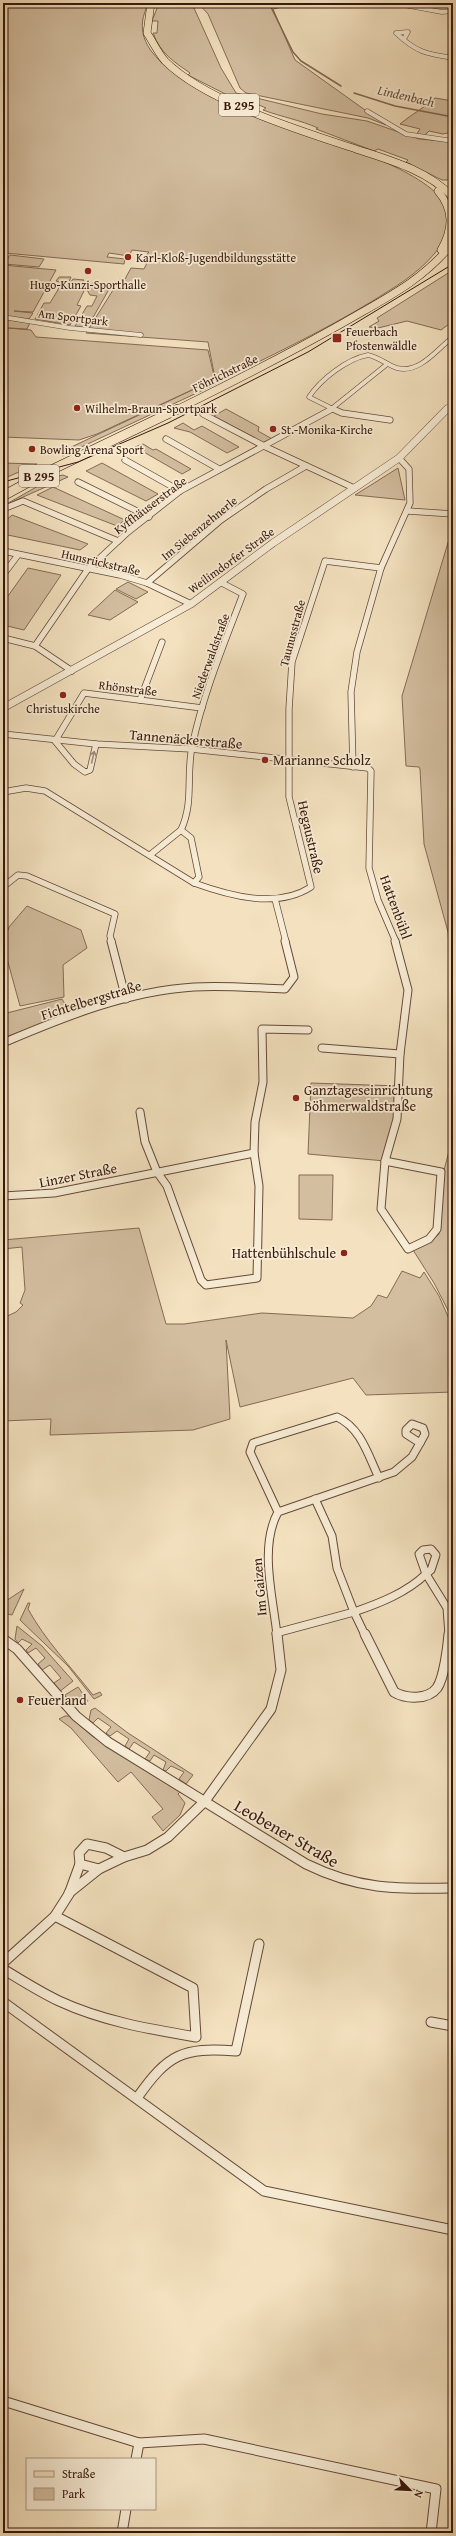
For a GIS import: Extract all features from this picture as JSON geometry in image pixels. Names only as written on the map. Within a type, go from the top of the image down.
[{"type":"main road","name":"B 295","points":[[151,3],[145,20],[148,37],[160,57],[180,75],[208,92],[250,110],[424,175],[439,184],[453,197]]},
{"type":"main road","name":"B 295","points":[[381,158],[431,185],[448,204],[452,215],[448,238],[438,255],[393,293]]},
{"type":"main road","name":"B 295","points":[[393,293],[428,271],[445,255],[453,243]]},
{"type":"main road","name":"Föhrichstraße","points":[[3,496],[75,458],[238,381],[331,330],[393,293]]},
{"type":"main road","points":[[3,503],[78,461],[87,453]]},
{"type":"main road","points":[[3,488],[40,469],[75,458]]},
{"type":"street","points":[[393,3],[442,12],[453,11]]},
{"type":"street","points":[[404,39],[412,48],[425,54],[453,58]]},
{"type":"street","points":[[367,111],[406,134],[453,141]]},
{"type":"street","name":"Am Sportpark","points":[[3,317],[70,328],[141,335]]},
{"type":"street","points":[[390,420],[342,413],[309,397],[310,393],[340,369],[362,356],[370,356],[386,365],[405,368],[416,366],[453,337]]},
{"type":"street","name":"Kyffhäuserstraße","points":[[35,646],[88,569],[118,541],[180,491],[219,469],[266,447],[332,409],[386,365]]},
{"type":"street","name":"Weilimdorfer Straße","points":[[3,708],[191,604],[222,583],[273,543],[399,458],[453,403]]},
{"type":"street","points":[[203,414],[266,447],[354,488]]},
{"type":"street","points":[[166,439],[219,469]]},
{"type":"street","points":[[354,767],[351,692],[354,666],[381,568],[408,511],[411,492],[409,469],[404,461],[399,458]]},
{"type":"street","points":[[124,460],[180,491]]},
{"type":"street","name":"Im Siebenzehnerle","points":[[147,583],[221,520],[266,489],[306,466]]},
{"type":"street","points":[[78,482],[149,517]]},
{"type":"street","points":[[3,509],[23,501],[29,505],[118,541]]},
{"type":"street","points":[[408,511],[453,514]]},
{"type":"street","name":"Hunsrückstraße","points":[[3,552],[88,569],[147,583],[191,604]]},
{"type":"street","points":[[3,575],[18,555]]},
{"type":"street","name":"Taunusstraße","points":[[290,761],[292,662],[325,561],[381,568]]},
{"type":"street","name":"Niederwaldstraße","points":[[181,830],[190,815],[191,749],[202,708],[243,594],[222,583]]},
{"type":"street","points":[[3,638],[35,646],[72,671]]},
{"type":"street","points":[[140,700],[162,642]]},
{"type":"street","name":"Rhönstraße","points":[[55,741],[84,693],[202,708]]},
{"type":"street","name":"Tannenäckerstraße","points":[[3,734],[55,741],[191,749],[290,761],[368,768]]},
{"type":"street","points":[[55,741],[74,764],[85,772],[90,770],[96,744]]},
{"type":"street","name":"Hegaustraße","points":[[3,792],[26,788],[45,791],[194,883],[216,892],[275,899],[305,893],[311,887],[289,797],[290,761]]},
{"type":"street","name":"Hattenbühl","points":[[368,768],[371,771],[370,868],[378,900],[399,950],[408,990],[400,1054],[397,1120],[385,1161],[381,1209],[408,1249],[427,1241],[434,1235],[437,1228],[441,1172],[385,1161]]},
{"type":"street","points":[[150,855],[181,830],[191,838],[199,869],[200,877],[194,883]]},
{"type":"street","points":[[3,887],[12,878],[18,875],[27,876],[116,914],[110,936],[126,999]]},
{"type":"street","name":"Fichtelbergstraße","points":[[3,1044],[29,1032],[126,999],[192,987],[285,989],[294,977],[275,899]]},
{"type":"street","points":[[140,1112],[145,1142],[157,1172],[167,1186],[201,1280],[206,1285],[257,1278],[259,1186],[254,1153],[255,1122],[263,1082],[262,1029],[308,1030]]},
{"type":"street","points":[[322,1048],[400,1054]]},
{"type":"street","name":"Linzer Straße","points":[[3,1196],[54,1193],[254,1153]]},
{"type":"street","points":[[379,1478],[354,1428],[346,1420],[337,1417],[253,1443],[250,1452],[278,1512],[379,1478],[405,1464],[421,1443]]},
{"type":"street","points":[[276,1634],[354,1613],[405,1591],[427,1575],[448,1608],[450,1623],[440,1683],[432,1693],[409,1698],[394,1692],[354,1613],[337,1568],[332,1536],[315,1499]]},
{"type":"street","name":"Im Gaizen","points":[[205,1801],[263,1722],[274,1700],[281,1670],[268,1551],[272,1521],[278,1512]]},
{"type":"street","name":"Leobener Straße","points":[[3,1639],[17,1649],[57,1697],[93,1731],[129,1756],[205,1801],[280,1849],[341,1881],[378,1888],[453,1888]]},
{"type":"street","points":[[69,1894],[99,1869],[162,1842],[205,1801]]},
{"type":"street","points":[[3,1962],[55,1916],[69,1894],[80,1864],[77,1858],[80,1850],[87,1844],[106,1848],[124,1857]]},
{"type":"street","points":[[80,1864],[99,1869]]},
{"type":"street","points":[[3,1969],[58,2001],[81,2010],[118,2022],[196,2037],[193,1988],[55,1916]]},
{"type":"street","points":[[137,2098],[152,2077],[169,2060],[183,2051],[204,2048],[236,2051],[259,1944]]},
{"type":"street","points":[[3,2002],[264,2191],[453,2230]]},
{"type":"street","points":[[432,2022],[453,2026]]},
{"type":"street","points":[[3,2401],[139,2443],[204,2438],[436,2489],[431,2533]]},
{"type":"street","points":[[136,2458],[139,2443]]},
{"type":"street","points":[[122,2533],[126,2510]]},
{"type":"green space","points":[[3,3],[149,3],[144,38],[167,67],[210,93],[379,160],[423,183],[447,208],[449,213],[448,225],[441,244],[421,268],[371,302],[314,334],[216,383],[208,342],[86,333],[120,279],[125,279],[131,268],[144,269],[147,263],[140,262],[149,252],[132,250],[129,256],[109,253],[107,257],[125,259],[124,264],[5,253],[3,256]]},
{"type":"green space","points":[[159,3],[176,3],[194,8],[221,68],[236,93],[322,114],[367,121],[419,139],[453,142],[453,180],[442,180],[406,162],[408,160],[378,149],[374,151],[316,129],[318,128],[311,125],[263,110],[266,108],[240,97],[235,99],[188,75],[190,73],[173,61],[164,52],[153,33],[157,33],[158,21],[152,21]]},
{"type":"green space","points":[[198,3],[300,3],[273,9],[295,60],[386,125],[368,118],[246,93],[240,88],[208,14]]},
{"type":"green space","points":[[435,98],[453,101],[453,132],[443,134],[429,131],[424,136],[416,135],[420,129],[400,124],[427,105]]},
{"type":"green space","points":[[10,255],[44,259],[39,267],[4,264]]},
{"type":"green space","points":[[3,265],[56,270],[33,312],[14,311],[33,313],[29,319],[3,316]]},
{"type":"green space","points":[[453,270],[453,321],[441,330],[407,321],[378,328],[369,327],[379,321],[377,318]]},
{"type":"green space","points":[[59,277],[71,277],[67,287],[73,279],[84,280],[79,288],[84,291],[77,305],[81,306],[70,325],[35,319],[44,303],[50,303],[62,283],[56,281]]},
{"type":"green space","points":[[96,282],[112,284],[87,328],[75,326],[87,306],[92,306],[97,296],[90,295],[87,290],[90,284]]},
{"type":"green space","name":"Wilhelm-Braun-Sportpark","points":[[3,319],[30,323],[27,329],[8,328],[31,330],[36,337],[208,350],[216,384],[62,456],[65,450],[207,383],[97,434],[79,440],[3,437]]},
{"type":"green space","points":[[226,409],[259,427],[258,431],[274,440],[266,444],[214,416]]},
{"type":"green space","points":[[183,423],[194,430],[202,426],[239,447],[227,453],[190,432],[174,428]]},
{"type":"green space","points":[[143,444],[153,450],[156,449],[191,469],[182,474],[135,447]]},
{"type":"green space","points":[[3,463],[37,464],[3,479]]},
{"type":"green space","points":[[102,463],[158,494],[146,501],[86,471]]},
{"type":"green space","points":[[398,468],[405,500],[355,495]]},
{"type":"green space","points":[[63,475],[68,477],[3,506],[54,477]]},
{"type":"green space","points":[[53,487],[125,520],[117,526],[37,495]]},
{"type":"green space","points":[[12,515],[88,544],[80,550],[3,534],[3,523]]},
{"type":"green space","points":[[453,526],[453,997],[448,932],[424,844],[420,769],[419,767],[406,766],[402,696]]},
{"type":"green space","points":[[28,568],[61,575],[24,630],[3,625],[3,603]]},
{"type":"green space","points":[[128,582],[148,592],[136,599],[116,589]]},
{"type":"green space","points":[[115,590],[138,602],[110,620],[88,615]]},
{"type":"green space","points":[[27,906],[81,930],[87,948],[63,965],[64,997],[20,1006],[3,944],[9,927]]},
{"type":"green space","points":[[62,999],[71,1013],[3,1038],[3,1014]]},
{"type":"green space","points":[[311,1083],[399,1086],[397,1119],[385,1161],[308,1154]]},
{"type":"green space","points":[[453,1136],[453,1320],[434,1283],[413,1250],[439,1234],[443,1174]]},
{"type":"green space","points":[[299,1175],[333,1175],[332,1220],[299,1219]]},
{"type":"green space","points":[[139,1228],[166,1324],[184,1324],[262,1313],[353,1318],[371,1306],[378,1295],[387,1298],[402,1271],[420,1278],[424,1272],[439,1296],[453,1328],[453,1392],[366,1395],[353,1378],[240,1407],[226,1340],[230,1419],[193,1430],[50,1435],[51,1419],[3,1421],[3,1318],[16,1312],[23,1305],[20,1303],[25,1290],[22,1247],[3,1249],[3,1240]]},
{"type":"green space","points":[[24,1589],[12,1615],[3,1613],[3,1603]]},
{"type":"green space","points":[[28,1603],[30,1603],[28,1609],[42,1632],[93,1695],[100,1692],[102,1695],[94,1699],[68,1666],[20,1620]]},
{"type":"green space","points":[[17,1626],[42,1646],[73,1681],[59,1692],[54,1683],[61,1678],[50,1665],[42,1670],[38,1664],[45,1658],[36,1648],[28,1653],[26,1650],[32,1644],[22,1639],[18,1643],[15,1639]]},
{"type":"green space","points":[[78,1687],[88,1701],[77,1704],[66,1700],[65,1695]]},
{"type":"green space","points":[[95,1708],[128,1733],[193,1775],[186,1784],[179,1779],[184,1772],[171,1766],[166,1771],[163,1770],[166,1762],[154,1755],[150,1761],[145,1759],[150,1752],[134,1742],[129,1749],[125,1746],[129,1739],[117,1731],[110,1736],[106,1733],[111,1727],[98,1718],[93,1723],[89,1720],[91,1710]]},
{"type":"green space","points":[[69,1716],[92,1736],[180,1792],[178,1794],[185,1803],[180,1815],[163,1831],[152,1817],[163,1809],[131,1772],[118,1782],[71,1728],[59,1719]]},
{"type":"waterway","name":"Lindenbach","points":[[269,3],[293,52],[301,61],[341,86]]},
{"type":"waterway","name":"Lindenbach","points":[[354,93],[395,106],[453,117]]},
{"type":"tram line","points":[[3,482],[78,462],[168,423],[308,352],[453,264]]},
{"type":"place","name":"Karl-Kloß-Jugendbildungsstätte","points":[[128,257]]},
{"type":"place","name":"Hugo-Kunzi-Sporthalle","points":[[88,271]]},
{"type":"place","name":"Feuerbach Pfostenwäldle","points":[[337,338]]},
{"type":"place","name":"Wilhelm-Braun-Sportpark","points":[[77,408]]},
{"type":"place","name":"St.-Monika-Kirche","points":[[273,429]]},
{"type":"place","name":"Bowling Arena Sport","points":[[32,449]]},
{"type":"place","name":"Christuskirche","points":[[63,695]]},
{"type":"place","name":"Marianne Scholz","points":[[265,760]]},
{"type":"place","name":"Ganztageseinrichtung Böhmerwaldstraße","points":[[296,1098]]},
{"type":"place","name":"Hattenbühlschule","points":[[344,1253]]},
{"type":"place","name":"Feuerland","points":[[20,1700]]}]
